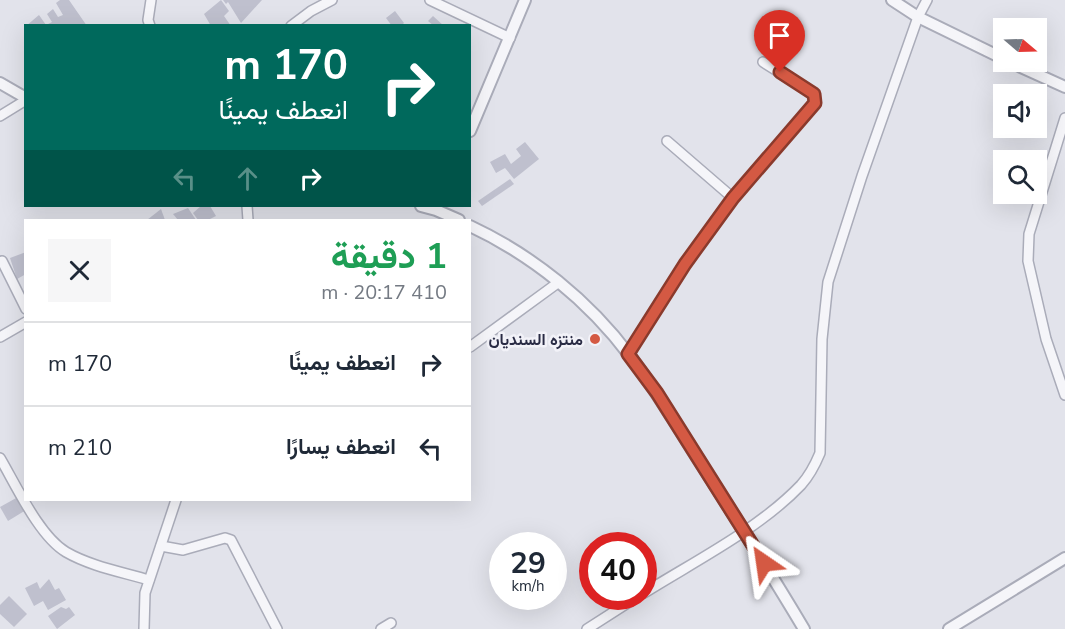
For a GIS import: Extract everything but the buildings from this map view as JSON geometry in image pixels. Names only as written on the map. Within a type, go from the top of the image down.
[{"type":"street","points":[[149,24],[151,0]]},
{"type":"street","points":[[294,24],[311,11],[332,0]]},
{"type":"street","points":[[430,0],[510,38]]},
{"type":"street","points":[[471,128],[525,0]]},
{"type":"street","points":[[892,0],[918,17],[993,54]]},
{"type":"street","points":[[657,585],[743,531],[778,505],[801,484],[814,468],[820,453],[822,348],[828,282],[858,186],[918,17],[927,0]]},
{"type":"street","points":[[628,354],[685,264],[733,198],[815,103],[814,94],[763,62]]},
{"type":"street","points":[[1032,72],[1065,87]]},
{"type":"street","points":[[0,83],[24,98]]},
{"type":"street","points":[[0,116],[24,100]]},
{"type":"street","points":[[1064,389],[1043,329],[1028,261],[1029,234],[1065,118]]},
{"type":"street","points":[[667,141],[733,198]]},
{"type":"street","points":[[437,208],[457,219]]},
{"type":"street","points":[[471,227],[514,251],[559,282],[598,320],[628,354],[657,393],[804,629]]},
{"type":"street","points":[[2,261],[24,305]]},
{"type":"street","points":[[471,346],[559,282]]},
{"type":"street","points":[[0,337],[24,323]]},
{"type":"street","points":[[0,458],[24,499]]},
{"type":"street","points":[[25,501],[43,531],[64,551],[149,580]]},
{"type":"street","points":[[144,629],[145,592],[176,501]]},
{"type":"street","points":[[161,546],[183,550],[225,538],[231,540],[277,629]]},
{"type":"street","points":[[949,629],[1065,558]]},
{"type":"street","points":[[587,629],[617,610]]},
{"type":"street","points":[[381,629],[391,623]]},
{"type":"place","name":"منتزه السنديان","points":[[595,339]]},
{"type":"route","points":[[764,563],[657,393],[628,354],[685,264],[733,198],[815,103],[814,94],[780,72]]}]
